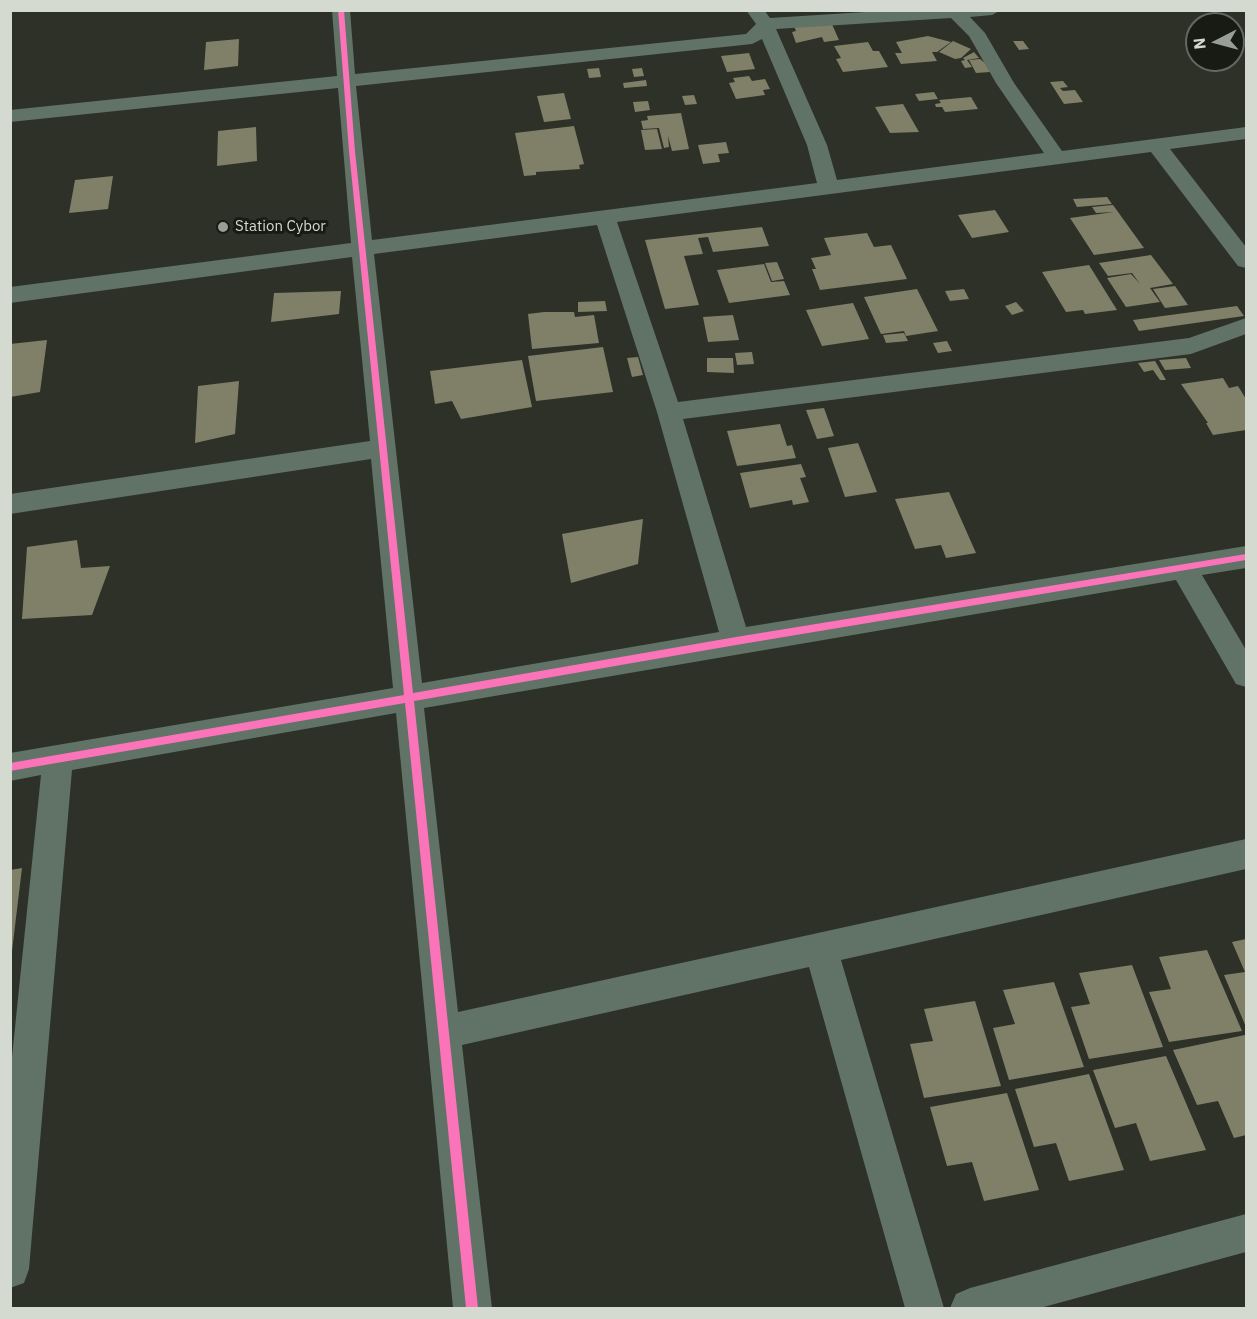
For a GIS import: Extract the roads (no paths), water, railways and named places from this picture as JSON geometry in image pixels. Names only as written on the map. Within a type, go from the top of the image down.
[{"type":"street","points":[[341,10],[362,249],[446,1032],[472,1308]]},
{"type":"street","points":[[760,17],[992,10]]},
{"type":"street","points":[[954,12],[976,33],[1005,83],[1058,158]]},
{"type":"street","points":[[10,116],[752,39],[760,17]]},
{"type":"street","points":[[760,17],[817,145],[829,188]]},
{"type":"street","points":[[10,295],[1246,133]]},
{"type":"street","points":[[1156,145],[1246,261]]},
{"type":"street","points":[[605,217],[669,412],[736,641]]},
{"type":"street","points":[[669,412],[1191,346],[1246,326]]},
{"type":"street","points":[[10,504],[384,448]]},
{"type":"street","points":[[10,768],[736,641],[1246,557]]},
{"type":"street","points":[[1184,569],[1246,675]]},
{"type":"street","points":[[10,1269],[58,760]]},
{"type":"street","points":[[446,1032],[1246,854]]},
{"type":"street","points":[[821,950],[925,1308]]},
{"type":"street","points":[[970,1308],[1246,1233]]},
{"type":"place","name":"Station Cybor","points":[[223,227]]}]
